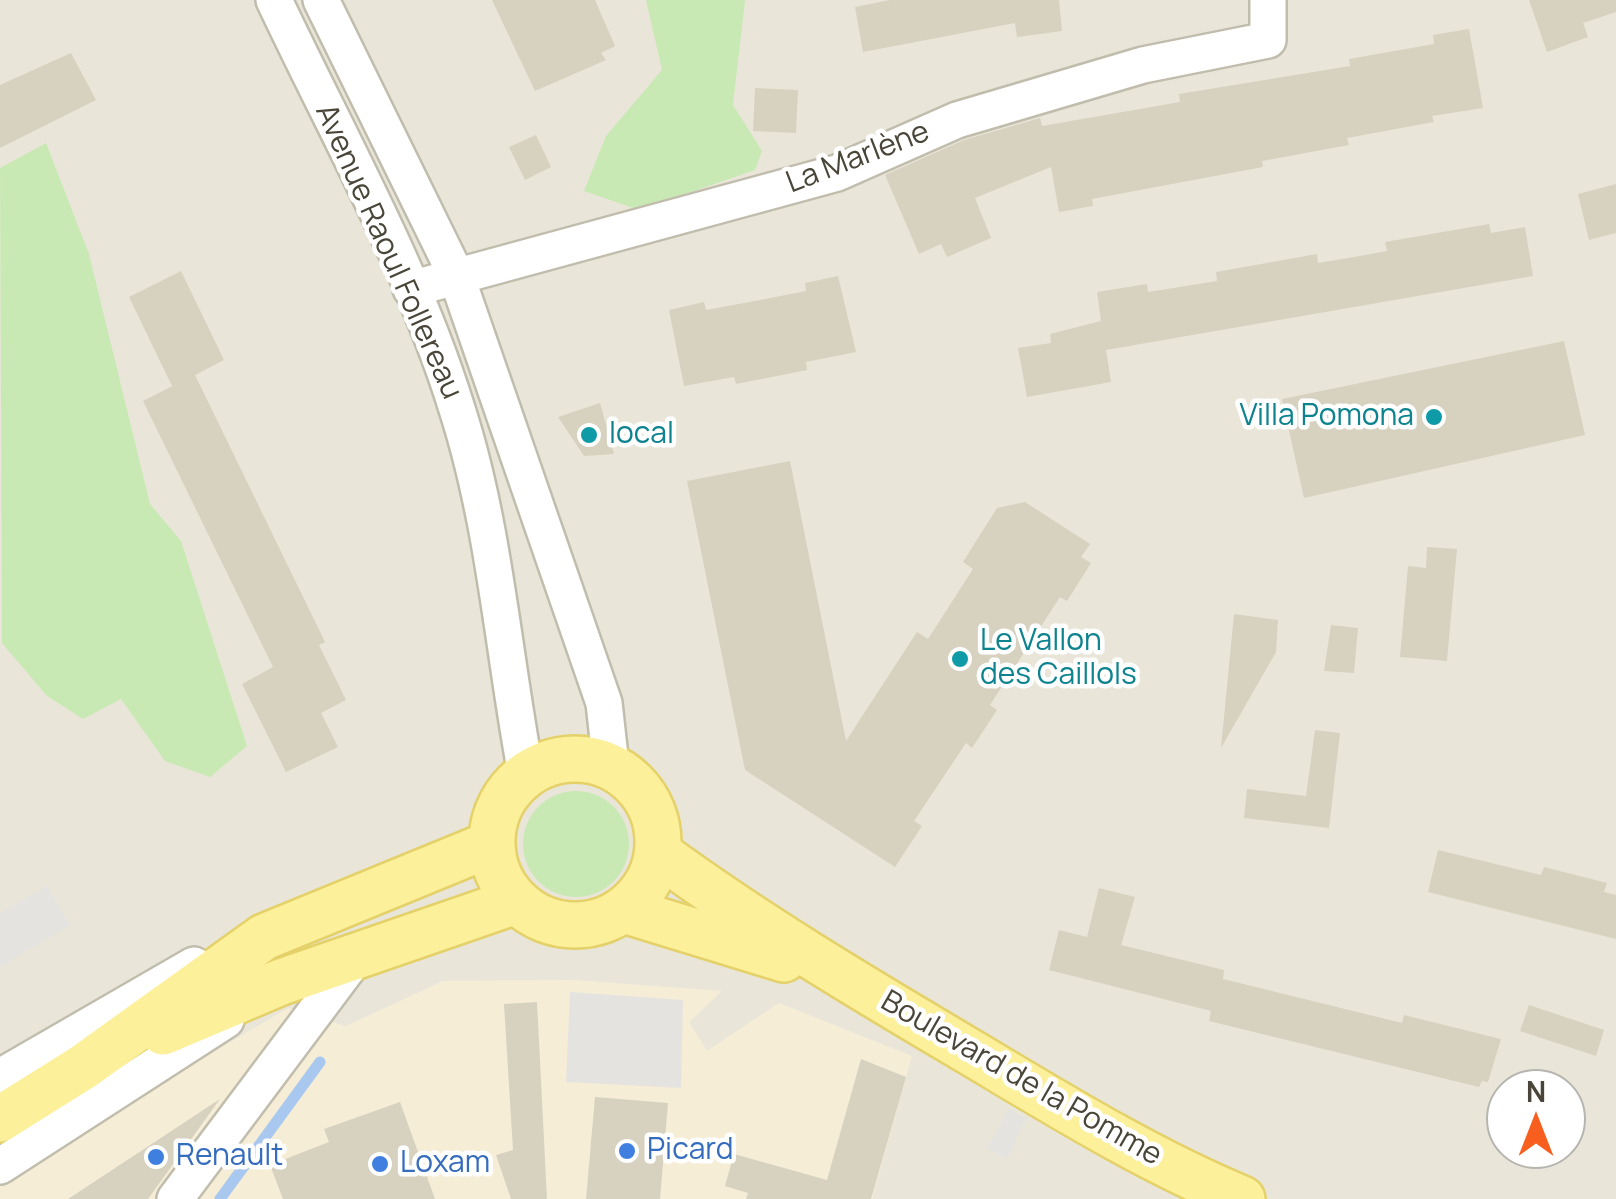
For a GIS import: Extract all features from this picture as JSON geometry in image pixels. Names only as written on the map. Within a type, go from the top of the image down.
[{"type":"main road","points":[[567,759],[611,766],[643,792],[654,811],[658,852],[646,885],[624,910],[580,926],[556,923],[516,901],[498,875],[491,844],[500,804],[526,774],[567,759]]},
{"type":"main road","points":[[0,1119],[83,1067],[264,938],[491,844]]},
{"type":"main road","name":"Boulevard de la Pomme","points":[[658,852],[715,895],[854,985],[1044,1095],[1242,1199]]},
{"type":"main road","points":[[83,1067],[282,982],[516,901]]},
{"type":"main road","name":"Boulevard de la Pomme","points":[[624,910],[737,943],[854,985]]},
{"type":"street","name":"Avenue Raoul Follereau","points":[[274,0],[410,288],[458,410],[495,569],[526,774]]},
{"type":"street","name":"Avenue Raoul Follereau","points":[[321,0],[456,275],[604,704],[611,766]]},
{"type":"street","name":"La Marlène","points":[[410,288],[836,172],[956,120],[1143,65],[1268,40],[1268,0]]},
{"type":"street","points":[[495,569],[553,554]]},
{"type":"street","points":[[0,1077],[198,963],[264,938]]},
{"type":"street","points":[[175,1199],[356,956]]},
{"type":"street","points":[[0,1166],[109,1099],[282,982]]},
{"type":"shaded area","points":[[0,0],[1616,0],[1616,1199],[0,1199]]},
{"type":"shaded area","points":[[47,886],[70,925],[0,967],[0,913]]},
{"type":"shaded area","points":[[574,980],[722,991],[689,1022],[707,1051],[779,1003],[912,1056],[872,1199],[0,1199],[0,1178],[288,1008],[346,1026],[443,981]]},
{"type":"shaded area","points":[[570,992],[683,1000],[681,1088],[566,1082]]},
{"type":"shaded area","points":[[1009,1109],[1026,1118],[1007,1159],[987,1148]]},
{"type":"green space","points":[[646,0],[745,0],[733,105],[762,151],[755,170],[639,210],[584,191],[606,136],[662,70]]},
{"type":"green space","points":[[46,143],[89,254],[150,504],[181,541],[247,746],[210,777],[165,761],[121,699],[83,719],[47,696],[2,643],[0,168]]},
{"type":"green space","points":[[576,791],[596,795],[613,807],[625,824],[629,844],[625,864],[613,881],[596,893],[576,897],[556,893],[539,881],[527,864],[523,844],[527,824],[539,807],[556,795]]},
{"type":"building","points":[[492,0],[595,0],[615,46],[601,53],[606,60],[535,91]]},
{"type":"building","points":[[890,0],[1059,0],[1062,31],[1017,37],[1015,23],[863,52],[855,7]]},
{"type":"building","points":[[1529,0],[1616,0],[1616,12],[1583,23],[1588,37],[1547,52]]},
{"type":"building","points":[[1469,29],[1483,108],[1432,116],[1434,122],[1347,138],[1349,145],[1262,161],[1263,167],[1092,199],[1093,206],[1059,212],[1051,167],[975,198],[991,238],[947,257],[941,244],[919,254],[885,175],[964,140],[1040,118],[1042,126],[1180,102],[1179,94],[1350,66],[1349,59],[1434,44],[1433,35]]},
{"type":"building","points":[[71,53],[96,100],[0,148],[0,85]]},
{"type":"building","points":[[755,88],[798,90],[796,133],[753,131]]},
{"type":"building","points":[[536,135],[551,167],[525,180],[509,147]]},
{"type":"building","points":[[1616,184],[1616,233],[1589,240],[1578,194]]},
{"type":"building","points":[[1489,224],[1491,233],[1525,227],[1533,276],[1106,350],[1111,382],[1027,397],[1018,348],[1051,343],[1050,334],[1101,321],[1097,292],[1147,284],[1148,292],[1217,281],[1216,272],[1317,254],[1318,263],[1354,257],[1387,251],[1385,242]]},
{"type":"building","points":[[181,271],[224,360],[195,375],[325,642],[319,645],[346,700],[321,713],[338,747],[286,772],[242,684],[273,667],[143,401],[188,378],[172,386],[129,297]]},
{"type":"building","points":[[838,276],[856,352],[806,362],[807,370],[772,377],[736,384],[734,377],[684,386],[669,310],[704,302],[706,310],[806,291],[805,283]]},
{"type":"building","name":"Villa Pomona","points":[[1564,341],[1585,435],[1304,498],[1282,399]]},
{"type":"building","name":"local","points":[[600,403],[614,454],[584,456],[558,417]]},
{"type":"building","name":"Le Vallon des Caillols","points":[[790,461],[846,741],[917,632],[928,639],[973,569],[963,562],[997,508],[1025,502],[1090,544],[1081,557],[1091,563],[1067,601],[1060,597],[990,705],[997,710],[972,748],[966,743],[914,821],[922,826],[895,867],[745,770],[687,481]]},
{"type":"building","points":[[1427,547],[1457,549],[1447,661],[1400,657],[1408,566],[1426,568]]},
{"type":"building","points":[[1234,614],[1278,620],[1276,652],[1221,748]]},
{"type":"building","points":[[1331,625],[1358,628],[1354,673],[1324,671]]},
{"type":"building","points":[[1315,730],[1340,733],[1329,828],[1244,818],[1247,789],[1306,796]]},
{"type":"building","points":[[1438,850],[1541,875],[1544,867],[1607,883],[1604,892],[1616,895],[1616,939],[1428,892]]},
{"type":"building","points":[[1099,888],[1135,897],[1121,945],[1224,970],[1223,979],[1402,1023],[1404,1015],[1501,1039],[1492,1069],[1486,1069],[1486,1082],[1479,1087],[1209,1021],[1211,1011],[1049,970],[1059,930],[1087,937]]},
{"type":"building","points":[[537,1002],[547,1199],[511,1199],[496,1155],[513,1150],[504,1004]]},
{"type":"building","points":[[1529,1005],[1604,1030],[1596,1056],[1520,1031]]},
{"type":"building","points":[[861,1059],[906,1077],[871,1199],[746,1199],[748,1193],[725,1186],[734,1154],[827,1180]]},
{"type":"building","name":"Picard","points":[[595,1097],[668,1103],[660,1199],[586,1199]]},
{"type":"building","name":"Renault","points":[[220,1099],[148,1199],[68,1199]]},
{"type":"building","name":"Loxam","points":[[400,1102],[435,1199],[283,1199],[270,1165],[329,1142],[324,1129]]},
{"type":"waterway","points":[[220,1199],[320,1062]]},
{"type":"place","name":"Villa Pomona","points":[[1434,417]]},
{"type":"place","name":"local","points":[[589,435]]},
{"type":"place","name":"Le Vallon des Caillols","points":[[960,659]]},
{"type":"place","name":"Picard","points":[[627,1151]]},
{"type":"place","name":"Renault","points":[[156,1157]]},
{"type":"place","name":"Loxam","points":[[380,1164]]}]
